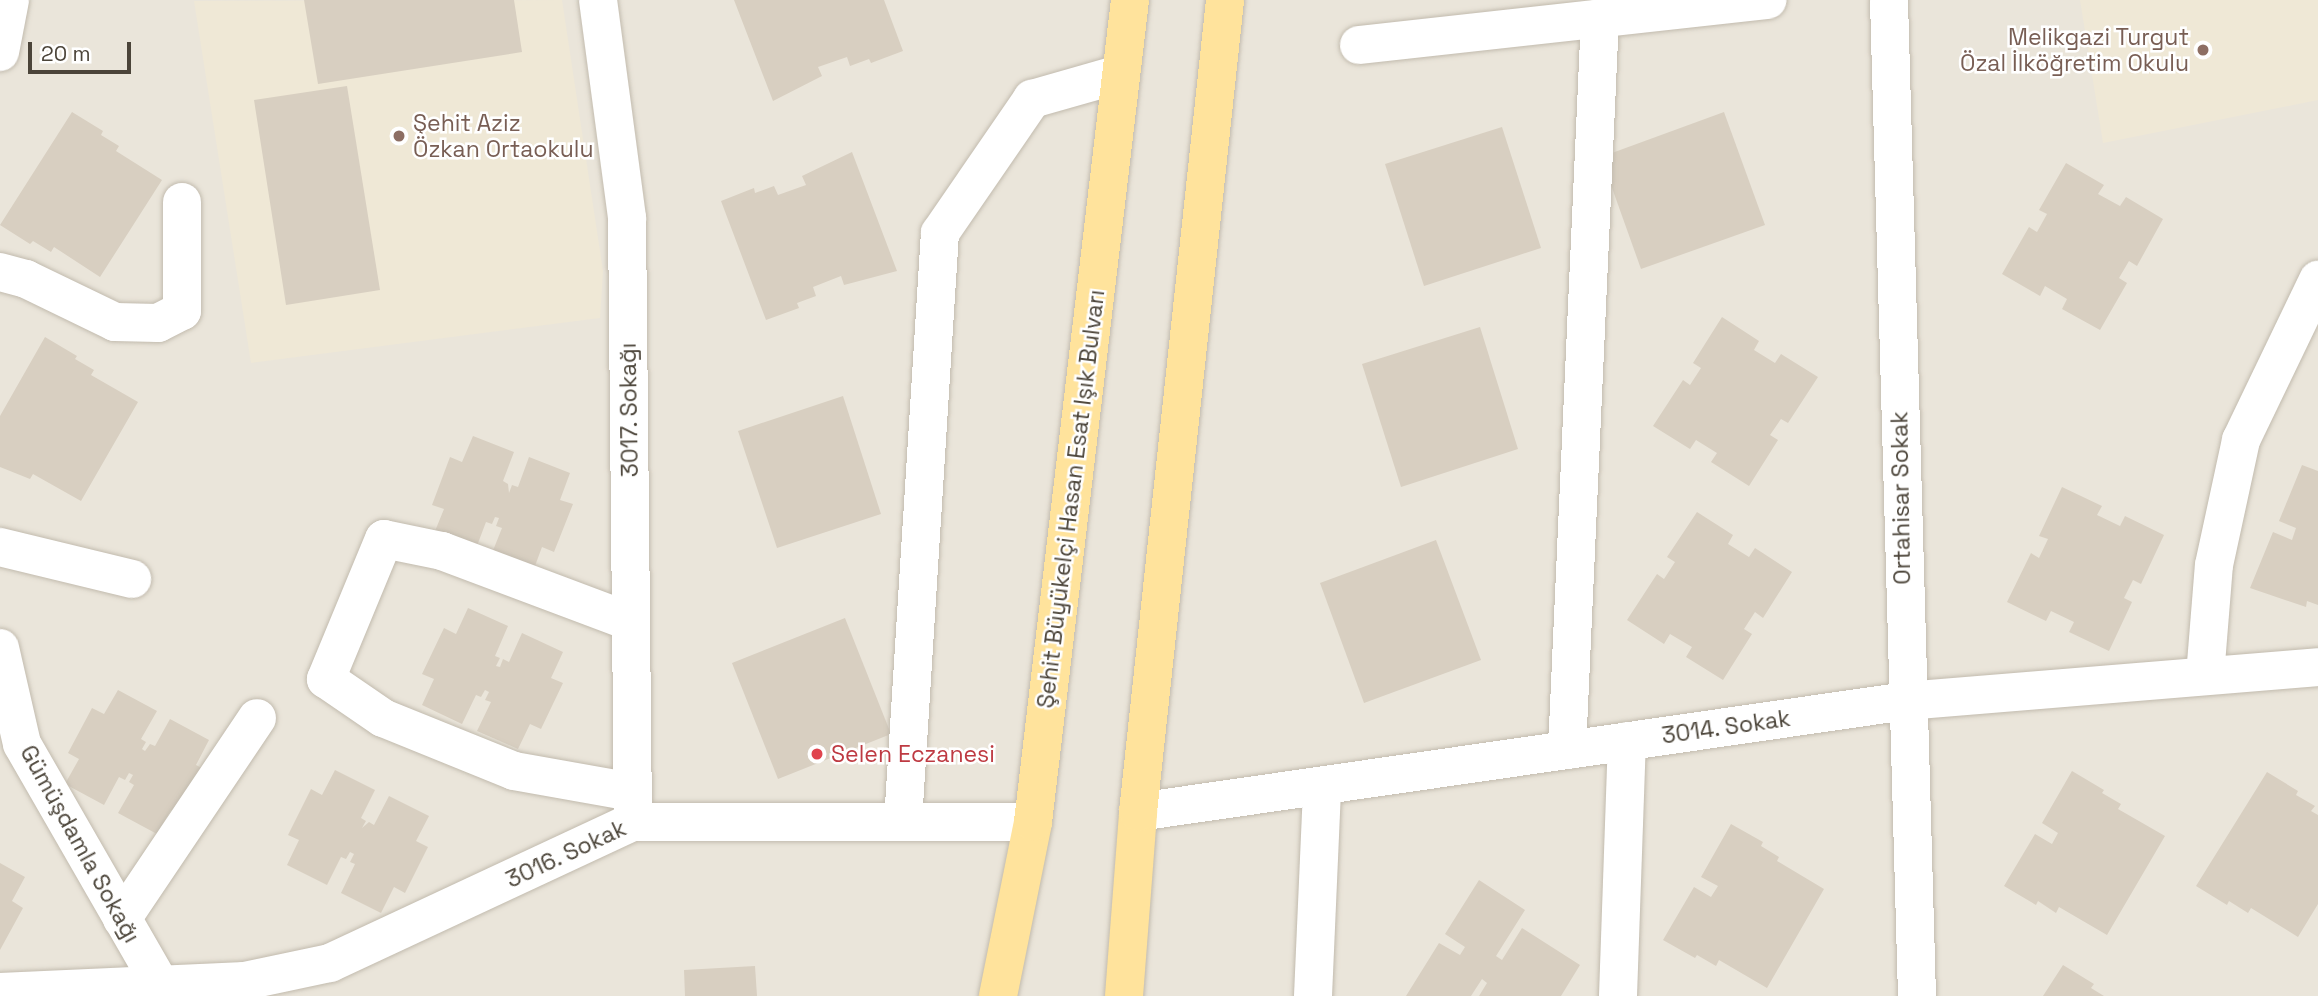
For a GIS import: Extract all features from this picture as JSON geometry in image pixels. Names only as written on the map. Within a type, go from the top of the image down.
[{"type":"main road","name":"Şehit Büyükelçi Hasan Esat Işık Bulvarı","points":[[998,996],[1033,822],[1130,0]]},
{"type":"main road","points":[[1124,996],[1138,812],[1225,0]]},
{"type":"street","points":[[0,52],[10,0]]},
{"type":"street","name":"3017. Sokağı","points":[[598,0],[626,218],[633,807]]},
{"type":"street","points":[[1359,45],[1768,0]]},
{"type":"street","name":"Ortahisar Sokak","points":[[1889,0],[1906,701],[1917,996]]},
{"type":"street","points":[[1567,750],[1600,18]]},
{"type":"street","points":[[903,822],[940,233],[1032,99],[1120,74]]},
{"type":"street","points":[[0,272],[26,279],[115,322],[158,323],[182,311],[182,202]]},
{"type":"street","points":[[2205,676],[2214,565],[2241,440],[2318,280]]},
{"type":"street","points":[[631,622],[442,551],[384,539],[326,679],[383,718],[514,771],[633,807]]},
{"type":"street","points":[[0,547],[132,579]]},
{"type":"street","name":"Gümüşdamla Sokağı","points":[[0,648],[11,743],[122,919],[159,989]]},
{"type":"street","name":"3014. Sokak","points":[[1138,812],[1906,701],[2318,667]]},
{"type":"street","points":[[122,919],[257,718]]},
{"type":"street","points":[[1618,996],[1627,741]]},
{"type":"street","points":[[1312,996],[1322,786]]},
{"type":"street","name":"3016. Sokak","points":[[0,992],[159,989],[245,981],[330,963],[633,807],[903,822],[1033,822]]},
{"type":"shaded area","points":[[0,0],[2318,0],[2318,996],[0,996]]},
{"type":"shaded area","name":"Şehit Aziz Özkan Ortaokulu","points":[[562,0],[603,271],[600,318],[251,363],[194,1]]},
{"type":"shaded area","name":"Melikgazi Turgut Özal İlköğretim Okulu","points":[[2080,0],[2318,0],[2318,100],[2103,143]]},
{"type":"building","points":[[304,0],[514,0],[522,52],[318,84]]},
{"type":"building","points":[[734,0],[884,0],[903,51],[871,63],[869,59],[850,66],[847,57],[818,67],[822,76],[773,101]]},
{"type":"building","points":[[347,86],[380,290],[286,305],[254,100]]},
{"type":"building","points":[[72,112],[103,131],[101,135],[119,146],[116,151],[162,180],[100,277],[54,247],[51,252],[33,241],[30,244],[0,225]]},
{"type":"building","points":[[1724,112],[1765,225],[1641,269],[1601,157]]},
{"type":"building","points":[[1502,127],[1541,248],[1424,286],[1385,164]]},
{"type":"building","points":[[852,152],[897,271],[844,285],[841,276],[813,287],[816,296],[797,303],[799,308],[766,320],[721,201],[754,188],[755,193],[774,186],[778,195],[806,185],[802,176]]},
{"type":"building","points":[[2066,163],[2104,185],[2098,194],[2120,206],[2126,197],[2163,219],[2137,266],[2129,261],[2119,278],[2127,283],[2100,330],[2062,309],[2067,299],[2045,286],[2040,296],[2002,274],[2029,227],[2037,232],[2047,214],[2039,210]]},
{"type":"building","points":[[1722,317],[1759,341],[1754,350],[1775,363],[1781,354],[1818,377],[1788,423],[1781,419],[1770,435],[1778,440],[1749,486],[1711,462],[1717,453],[1696,440],[1690,449],[1653,426],[1683,380],[1690,385],[1701,368],[1693,363]]},
{"type":"building","points":[[1480,327],[1518,449],[1401,487],[1362,364]]},
{"type":"building","points":[[45,337],[77,356],[75,359],[94,370],[91,375],[138,402],[81,501],[33,474],[30,479],[0,467],[0,416]]},
{"type":"building","points":[[843,396],[881,514],[777,548],[738,431]]},
{"type":"building","points":[[473,436],[514,452],[503,481],[508,484],[509,493],[512,485],[518,487],[529,457],[570,473],[560,500],[573,504],[554,552],[542,547],[532,574],[490,558],[502,528],[496,526],[499,518],[495,517],[492,524],[486,522],[475,551],[433,536],[444,509],[432,505],[450,457],[462,462]]},
{"type":"building","points":[[2302,465],[2318,471],[2318,605],[2307,601],[2306,607],[2250,588],[2273,532],[2292,540],[2296,528],[2279,521]]},
{"type":"building","points":[[2062,487],[2102,506],[2097,515],[2120,526],[2125,516],[2164,535],[2141,584],[2133,580],[2124,598],[2132,602],[2109,651],[2069,632],[2074,622],[2051,611],[2046,621],[2007,602],[2031,553],[2039,558],[2048,539],[2039,536]]},
{"type":"building","points":[[1697,512],[1733,535],[1728,544],[1749,557],[1755,548],[1792,572],[1763,618],[1755,612],[1744,629],[1752,634],[1723,680],[1686,657],[1692,647],[1670,634],[1664,644],[1627,620],[1657,574],[1664,579],[1675,562],[1667,557]]},
{"type":"building","points":[[1436,540],[1481,660],[1364,703],[1320,583]]},
{"type":"building","points":[[468,608],[508,626],[495,656],[500,658],[496,666],[500,667],[503,659],[509,662],[522,633],[563,652],[551,678],[563,683],[541,729],[530,724],[518,749],[477,731],[491,702],[485,700],[489,692],[485,690],[481,697],[476,695],[462,724],[422,705],[434,679],[422,674],[444,628],[456,634]]},
{"type":"building","points":[[845,618],[891,734],[778,779],[732,663]]},
{"type":"building","points":[[118,690],[157,711],[141,739],[146,742],[142,749],[145,751],[150,744],[155,746],[170,719],[209,740],[196,765],[207,771],[183,815],[171,810],[157,834],[118,813],[134,785],[129,782],[133,775],[129,773],[125,780],[119,777],[104,805],[65,784],[79,759],[68,753],[92,708],[104,714]]},
{"type":"building","points":[[335,770],[375,790],[361,818],[366,821],[362,828],[369,822],[374,825],[389,796],[429,816],[416,841],[428,847],[405,893],[394,887],[381,913],[341,893],[355,864],[350,862],[354,854],[350,852],[346,859],[341,857],[327,885],[287,865],[299,840],[288,835],[311,789],[322,795]]},
{"type":"building","points":[[2072,771],[2104,790],[2102,793],[2121,804],[2118,809],[2165,836],[2107,935],[2059,907],[2056,913],[2038,901],[2036,905],[2004,886],[2035,834],[2052,844],[2058,833],[2042,823]]},
{"type":"building","points":[[2267,772],[2298,791],[2296,795],[2315,806],[2311,811],[2318,815],[2318,904],[2298,937],[2251,908],[2248,913],[2229,901],[2227,905],[2196,886]]},
{"type":"building","points":[[1731,824],[1763,842],[1761,846],[1779,857],[1777,861],[1824,889],[1767,988],[1719,960],[1716,966],[1663,940],[1694,887],[1711,897],[1718,886],[1701,877]]},
{"type":"building","points":[[0,863],[25,877],[12,901],[23,908],[0,950]]},
{"type":"building","points":[[1479,880],[1525,910],[1496,956],[1502,960],[1522,928],[1580,965],[1561,996],[1479,996],[1487,983],[1482,979],[1471,996],[1406,996],[1439,943],[1460,955],[1465,947],[1445,934]]},
{"type":"building","points":[[2063,965],[2094,984],[2091,988],[2104,996],[2043,996]]},
{"type":"building","points":[[755,966],[757,996],[685,996],[684,970]]},
{"type":"place","name":"Melikgazi Turgut Özal İlköğretim Okulu","points":[[2203,50]]},
{"type":"place","name":"Şehit Aziz Özkan Ortaokulu","points":[[399,136]]},
{"type":"place","name":"Selen Eczanesi","points":[[817,754]]}]
